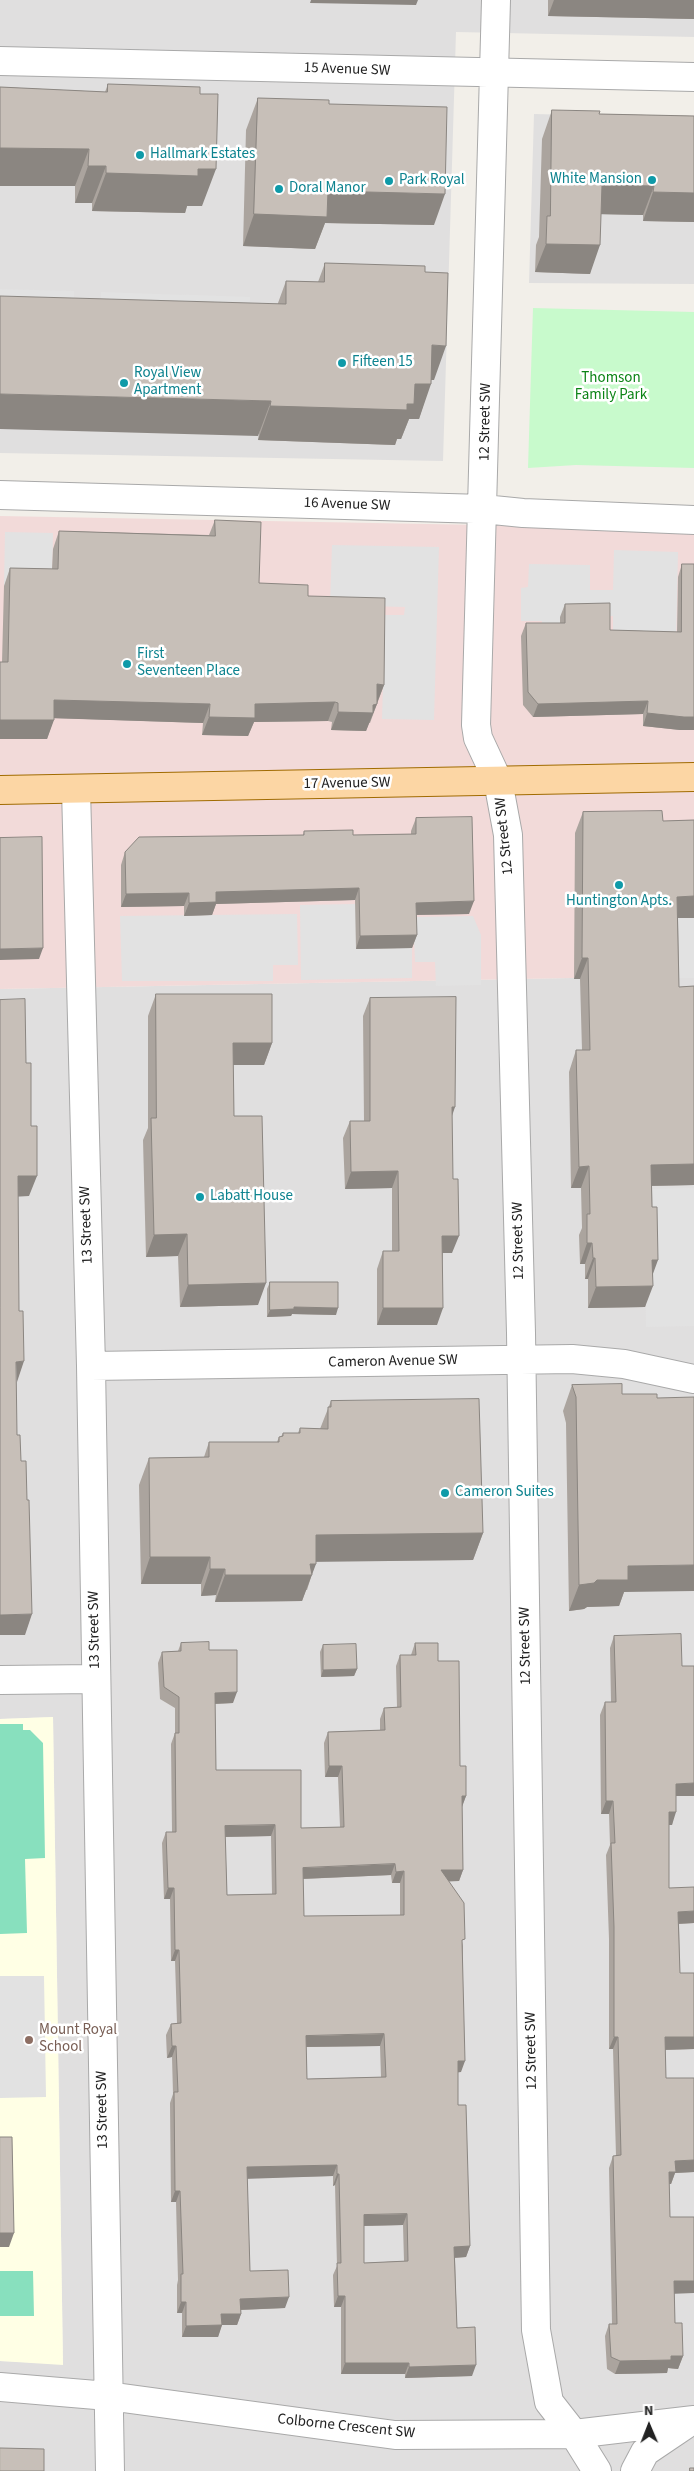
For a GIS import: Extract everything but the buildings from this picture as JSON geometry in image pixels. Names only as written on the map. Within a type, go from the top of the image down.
[{"type":"main road","name":"17 Avenue SW","points":[[0,790],[694,777]]},
{"type":"street","name":"12 Street SW","points":[[496,0],[476,725],[478,738],[498,781],[508,835],[522,1360],[536,2330],[548,2402],[574,2434],[596,2471]]},
{"type":"street","name":"15 Avenue SW","points":[[0,61],[494,74],[530,72],[694,77]]},
{"type":"street","name":"16 Avenue SW","points":[[0,495],[483,509],[523,514],[694,520]]},
{"type":"street","name":"13 Street SW","points":[[76,789],[91,1366],[110,2471]]},
{"type":"street","name":"Cameron Avenue SW","points":[[91,1366],[572,1359],[624,1364],[694,1379]]},
{"type":"street","points":[[0,1680],[95,1679]]},
{"type":"street","name":"Colborne Crescent SW","points":[[0,2387],[108,2396],[395,2435],[574,2434],[694,2420]]},
{"type":"street","name":"Colborne Crescent SW","points":[[635,2471],[645,2452],[694,2420]]},
{"type":"shaded area","points":[[0,0],[694,0],[694,37],[456,32],[443,461],[0,453]]},
{"type":"shaded area","points":[[534,114],[694,118],[694,284],[529,283]]},
{"type":"shaded area","points":[[0,289],[74,291],[73,322],[0,320]]},
{"type":"shaded area","points":[[101,292],[250,297],[249,326],[100,322]]},
{"type":"shaded area","points":[[0,516],[694,529],[694,978],[622,977],[0,989]]},
{"type":"shaded area","points":[[5,532],[53,533],[52,587],[4,586]]},
{"type":"shaded area","points":[[332,545],[439,547],[434,720],[382,719],[385,615],[404,615],[405,607],[330,605]]},
{"type":"shaded area","points":[[614,550],[678,552],[676,645],[613,655],[613,616],[561,617],[561,636],[542,636],[542,621],[521,621],[521,588],[528,587],[529,564],[590,565],[590,590],[613,590]]},
{"type":"shaded area","points":[[355,904],[412,948],[412,978],[301,980],[300,905]]},
{"type":"shaded area","points":[[297,914],[298,965],[273,965],[273,981],[122,981],[120,916]]},
{"type":"shaded area","points":[[473,916],[481,935],[481,985],[436,986],[435,962],[415,962],[413,917]]},
{"type":"shaded area","points":[[677,916],[694,918],[694,978],[672,978]]},
{"type":"shaded area","points":[[622,977],[694,978],[694,2471],[0,2471],[0,2361],[63,2364],[53,1717],[0,1719],[0,989]]},
{"type":"shaded area","points":[[694,1188],[694,1326],[646,1327],[644,1189]]},
{"type":"shaded area","name":"Mount Royal School","points":[[53,1717],[63,2365],[0,2361],[0,1719]]},
{"type":"shaded area","points":[[0,1976],[44,1976],[46,2097],[0,2098]]},
{"type":"green space","name":"Thomson Family Park","points":[[533,308],[694,312],[694,468],[576,465],[528,468]]},
{"type":"green space","points":[[0,1724],[23,1724],[23,1730],[30,1730],[43,1743],[45,1858],[25,1859],[27,1933],[0,1934]]},
{"type":"green space","points":[[0,2271],[33,2271],[34,2316],[0,2316]]},
{"type":"place","name":"Hallmark Estates","points":[[140,155]]},
{"type":"place","name":"White Mansion","points":[[652,180]]},
{"type":"place","name":"Park Royal","points":[[389,181]]},
{"type":"place","name":"Doral Manor","points":[[279,189]]},
{"type":"place","name":"Fifteen 15","points":[[342,363]]},
{"type":"place","name":"Royal View Apartment","points":[[124,383]]},
{"type":"place","name":"First Seventeen Place","points":[[127,664]]},
{"type":"place","name":"Huntington Apts.","points":[[619,885]]},
{"type":"place","name":"Labatt House","points":[[200,1197]]},
{"type":"place","name":"Cameron Suites","points":[[445,1493]]},
{"type":"place","name":"Mount Royal School","points":[[29,2040]]}]
